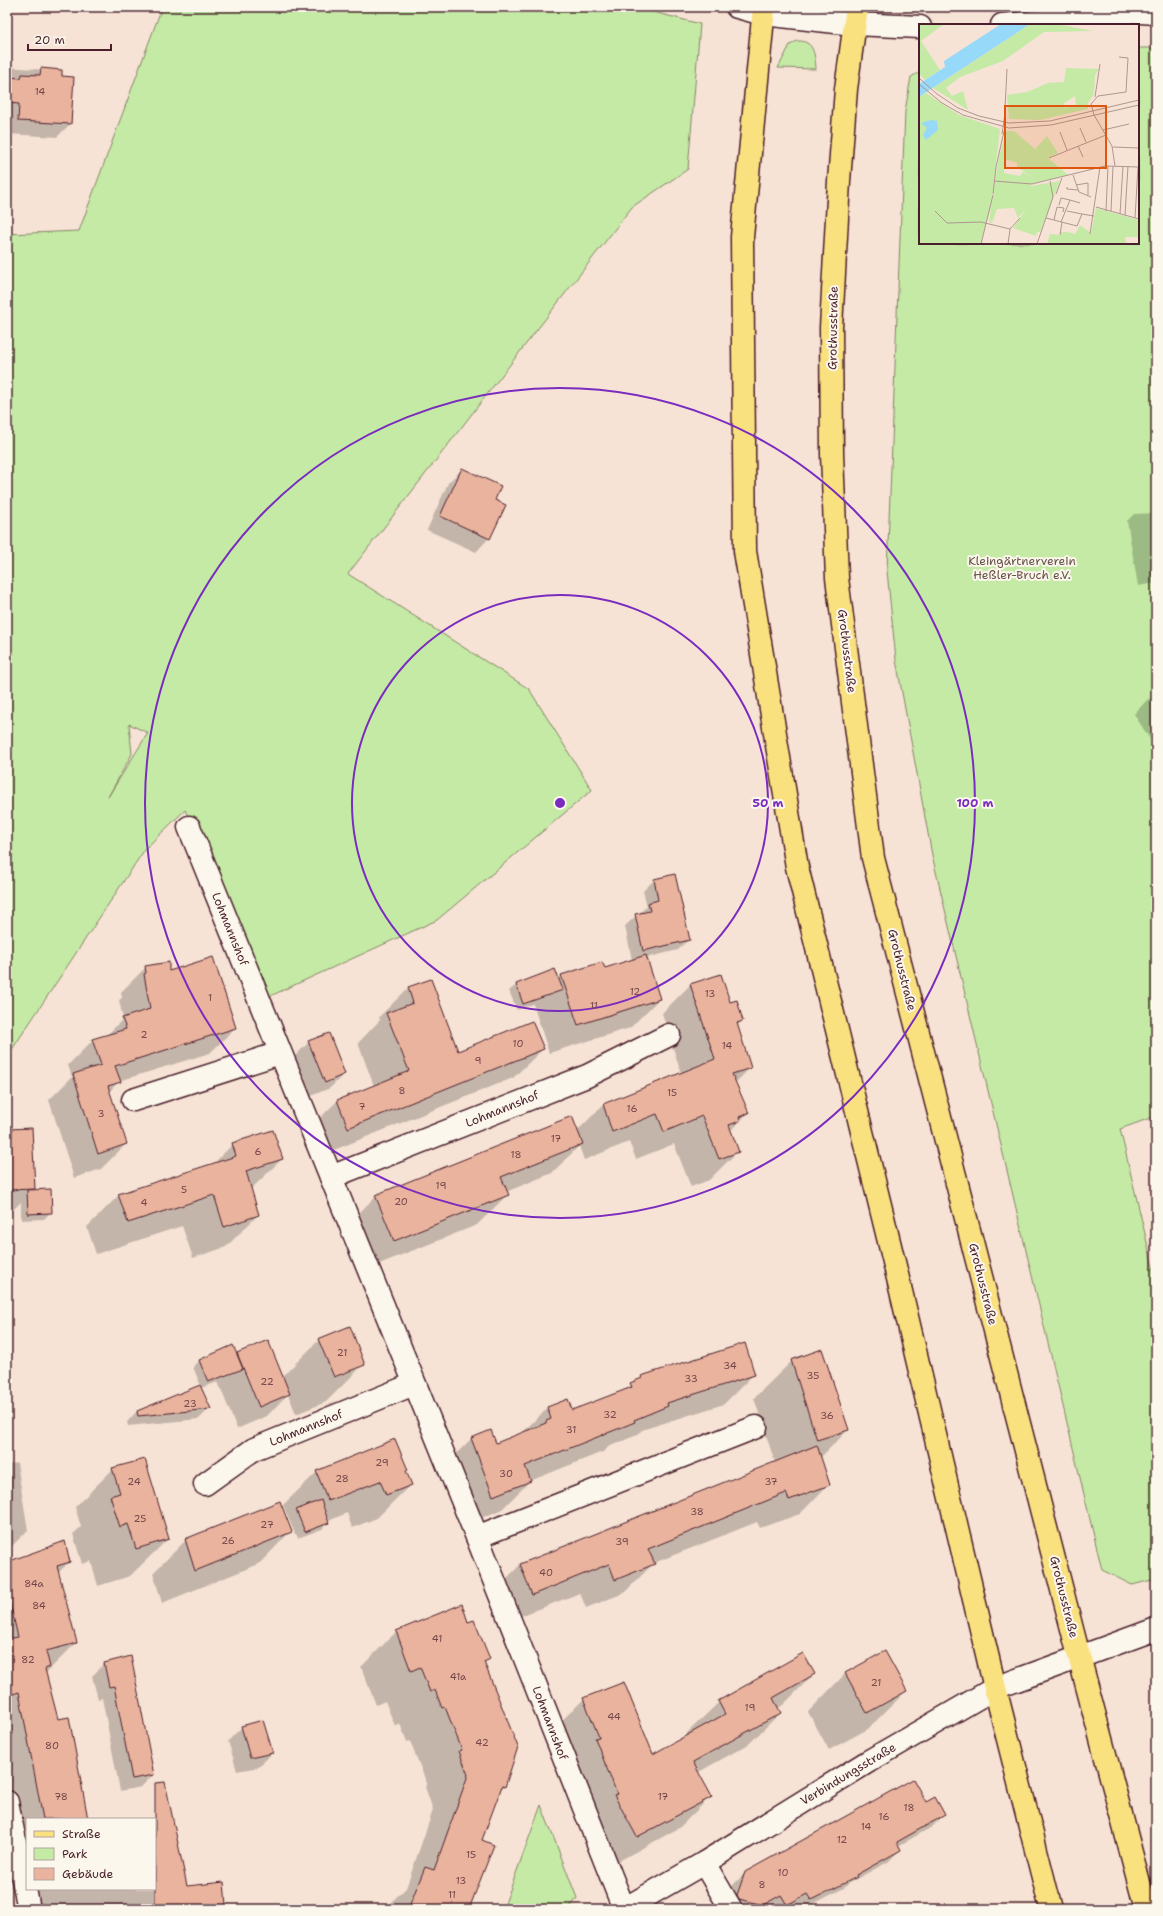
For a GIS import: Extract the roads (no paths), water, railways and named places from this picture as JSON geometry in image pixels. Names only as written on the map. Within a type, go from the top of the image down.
[{"type":"main road","points":[[763,10],[742,237],[745,551],[796,867],[895,1266],[995,1688],[1051,1909]]},
{"type":"main road","name":"Grothusstraße","points":[[856,16],[846,89],[838,197],[831,328],[832,454],[837,578],[873,858],[1079,1656],[1146,1909]]},
{"type":"street","points":[[737,7],[856,16],[919,27]]},
{"type":"street","points":[[1089,7],[1126,12],[1156,13]]},
{"type":"street","points":[[1012,24],[1126,12]]},
{"type":"street","name":"Lohmannshof","points":[[189,827],[477,1537],[624,1909]]},
{"type":"street","name":"Lohmannshof","points":[[331,1177],[587,1076],[670,1035]]},
{"type":"street","points":[[133,1100],[280,1053]]},
{"type":"street","name":"Lohmannshof","points":[[205,1484],[254,1450],[414,1384]]},
{"type":"street","points":[[477,1537],[756,1427]]},
{"type":"street","name":"Verbindungsstraße","points":[[624,1909],[704,1863],[869,1761],[995,1688],[1156,1629]]},
{"type":"street","points":[[7,1804],[29,1909]]},
{"type":"street","points":[[704,1863],[731,1909]]},
{"type":"park label","name":"Kleingärtnerverein Heßler-Bruch e.V.","points":[[1022,568]]}]
